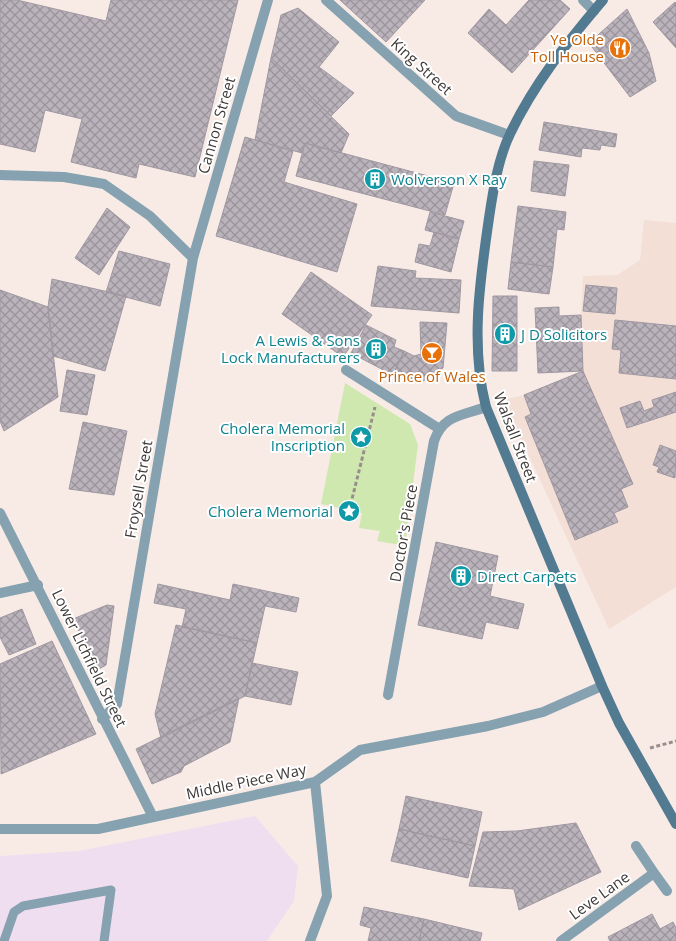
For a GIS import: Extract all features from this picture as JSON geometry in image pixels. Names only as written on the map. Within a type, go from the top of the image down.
[{"type":"main road","name":"Walsall Street","points":[[603,0],[540,80],[509,135],[493,194],[479,302],[480,386],[486,407],[602,686],[676,824]]},
{"type":"street","name":"Cannon Street","points":[[193,258],[268,0]]},
{"type":"street","name":"King Street","points":[[326,0],[456,116],[509,135]]},
{"type":"street","points":[[582,0],[594,11]]},
{"type":"street","points":[[0,175],[64,177],[104,184],[150,216],[193,258]]},
{"type":"street","name":"Froysell Street","points":[[102,719],[117,704],[193,258]]},
{"type":"street","points":[[346,370],[438,428],[444,422],[486,407]]},
{"type":"street","name":"Doctor's Piece","points":[[388,695],[434,441],[438,428]]},
{"type":"street","name":"Lower Lichfield Street","points":[[0,512],[102,719],[153,816]]},
{"type":"street","points":[[0,593],[38,586]]},
{"type":"street","name":"Middle Piece Way","points":[[0,829],[98,829],[315,782],[360,750],[488,726],[543,712],[602,686]]},
{"type":"street","points":[[310,941],[327,896],[315,782]]},
{"type":"street","points":[[636,846],[667,891]]},
{"type":"street","name":"Leve Lane","points":[[561,941],[654,873]]},
{"type":"lane","points":[[4,941],[14,912],[23,906],[110,890],[104,941]]},
{"type":"path","points":[[350,511],[379,391]]},
{"type":"path","points":[[636,752],[676,741]]},
{"type":"shaded area","points":[[644,220],[676,223],[676,587],[609,629],[503,400],[524,395],[583,371],[581,315],[583,276],[617,275],[640,260]]},
{"type":"shaded area","points":[[255,816],[298,866],[294,901],[267,941],[0,941],[0,856],[79,851]]},
{"type":"green space","points":[[345,383],[410,424],[418,445],[405,546],[377,541],[380,531],[359,528],[362,513],[321,504]]},
{"type":"building","points":[[0,0],[17,0],[106,21],[111,0],[238,0],[195,177],[139,164],[136,178],[71,162],[82,119],[45,110],[35,152],[0,144]]},
{"type":"building","points":[[340,0],[425,0],[386,42]]},
{"type":"building","points":[[529,0],[560,0],[570,9],[512,73],[468,33],[489,9],[506,25]]},
{"type":"building","points":[[676,3],[676,48],[653,22]]},
{"type":"building","points":[[298,8],[339,42],[319,67],[354,93],[331,116],[271,58],[281,15]]},
{"type":"building","name":"Ye Olde Toll House","points":[[627,9],[649,53],[656,81],[630,97],[589,43]]},
{"type":"building","points":[[271,58],[349,134],[341,153],[305,143],[302,153],[255,140]]},
{"type":"building","points":[[544,122],[617,134],[615,147],[601,145],[600,150],[582,148],[581,157],[539,150]]},
{"type":"building","points":[[245,137],[293,151],[284,182],[357,204],[337,272],[216,236]]},
{"type":"building","name":"Wolverson X Ray","points":[[305,143],[454,183],[445,215],[296,176]]},
{"type":"building","points":[[534,161],[569,165],[565,196],[531,191]]},
{"type":"building","points":[[518,206],[566,212],[564,230],[557,229],[553,267],[511,262]]},
{"type":"building","points":[[107,208],[130,227],[99,275],[75,258]]},
{"type":"building","points":[[430,212],[464,221],[459,239],[425,230]]},
{"type":"building","points":[[434,232],[459,239],[451,272],[415,262],[419,244],[430,246]]},
{"type":"building","points":[[119,251],[170,264],[160,306],[106,292]]},
{"type":"building","points":[[511,262],[553,267],[549,294],[508,289]]},
{"type":"building","points":[[378,266],[416,271],[415,278],[461,280],[459,313],[371,306]]},
{"type":"building","points":[[311,272],[372,315],[343,357],[282,314]]},
{"type":"building","points":[[52,279],[126,296],[105,371],[53,356],[48,307]]},
{"type":"building","points":[[586,285],[617,288],[615,314],[583,311]]},
{"type":"building","points":[[0,290],[48,307],[58,397],[4,431],[0,421]]},
{"type":"building","name":"J D Solicitors","points":[[493,296],[517,296],[517,371],[492,371]]},
{"type":"building","points":[[559,307],[559,316],[581,315],[583,371],[538,373],[535,308]]},
{"type":"building","points":[[615,320],[676,326],[676,379],[619,373],[621,350],[612,349]]},
{"type":"building","name":"Prince of Wales","points":[[420,322],[447,323],[443,368],[420,383],[393,375],[404,351],[414,356],[421,354]]},
{"type":"building","name":"A Lewis & Sons Lock Manufacturers","points":[[366,325],[396,340],[394,347],[404,351],[393,375],[351,353]]},
{"type":"building","points":[[67,370],[95,375],[87,415],[60,411]]},
{"type":"building","points":[[583,371],[633,484],[621,489],[628,507],[614,513],[618,522],[575,540],[525,417],[531,414],[524,395]]},
{"type":"building","points":[[676,392],[676,412],[627,428],[620,408],[640,401],[644,411],[654,407],[652,400]]},
{"type":"building","points":[[83,422],[127,431],[114,495],[69,489]]},
{"type":"building","points":[[660,445],[676,451],[675,478],[657,472],[659,467],[653,465]]},
{"type":"building","name":"Direct Carpets","points":[[436,542],[498,556],[490,596],[524,604],[518,629],[486,622],[482,639],[418,625]]},
{"type":"building","points":[[158,584],[230,600],[233,584],[299,598],[296,612],[265,606],[257,643],[182,627],[186,609],[154,603]]},
{"type":"building","points":[[107,605],[114,606],[106,665],[97,670],[73,619]]},
{"type":"building","points":[[22,609],[36,644],[9,655],[0,637],[0,618]]},
{"type":"building","points":[[176,625],[257,643],[245,696],[161,738],[155,714]]},
{"type":"building","points":[[52,641],[96,734],[1,774],[0,664]]},
{"type":"building","points":[[252,663],[298,672],[291,705],[245,696]]},
{"type":"building","points":[[239,698],[230,742],[184,766],[181,772],[152,784],[136,749]]},
{"type":"building","points":[[406,796],[482,812],[475,846],[399,829]]},
{"type":"building","points":[[576,823],[601,872],[519,910],[514,889],[469,886],[483,832],[517,831]]},
{"type":"building","points":[[399,829],[475,846],[468,878],[391,861]]},
{"type":"building","points":[[364,907],[424,919],[419,941],[368,941],[371,928],[360,925]]},
{"type":"building","points":[[652,914],[660,929],[673,922],[676,928],[676,941],[610,941],[608,937]]},
{"type":"building","points":[[424,919],[482,933],[480,941],[419,941]]},
{"type":"place","name":"Ye Olde Toll House","points":[[620,48]]},
{"type":"place","name":"Wolverson X Ray","points":[[375,179]]},
{"type":"place","name":"J D Solicitors","points":[[505,334]]},
{"type":"place","name":"A Lewis & Sons Lock Manufacturers","points":[[376,349]]},
{"type":"place","name":"Prince of Wales","points":[[432,353]]},
{"type":"place","name":"Cholera Memorial Inscription","points":[[361,437]]},
{"type":"place","name":"Cholera Memorial","points":[[349,511]]},
{"type":"place","name":"Direct Carpets","points":[[461,576]]}]
